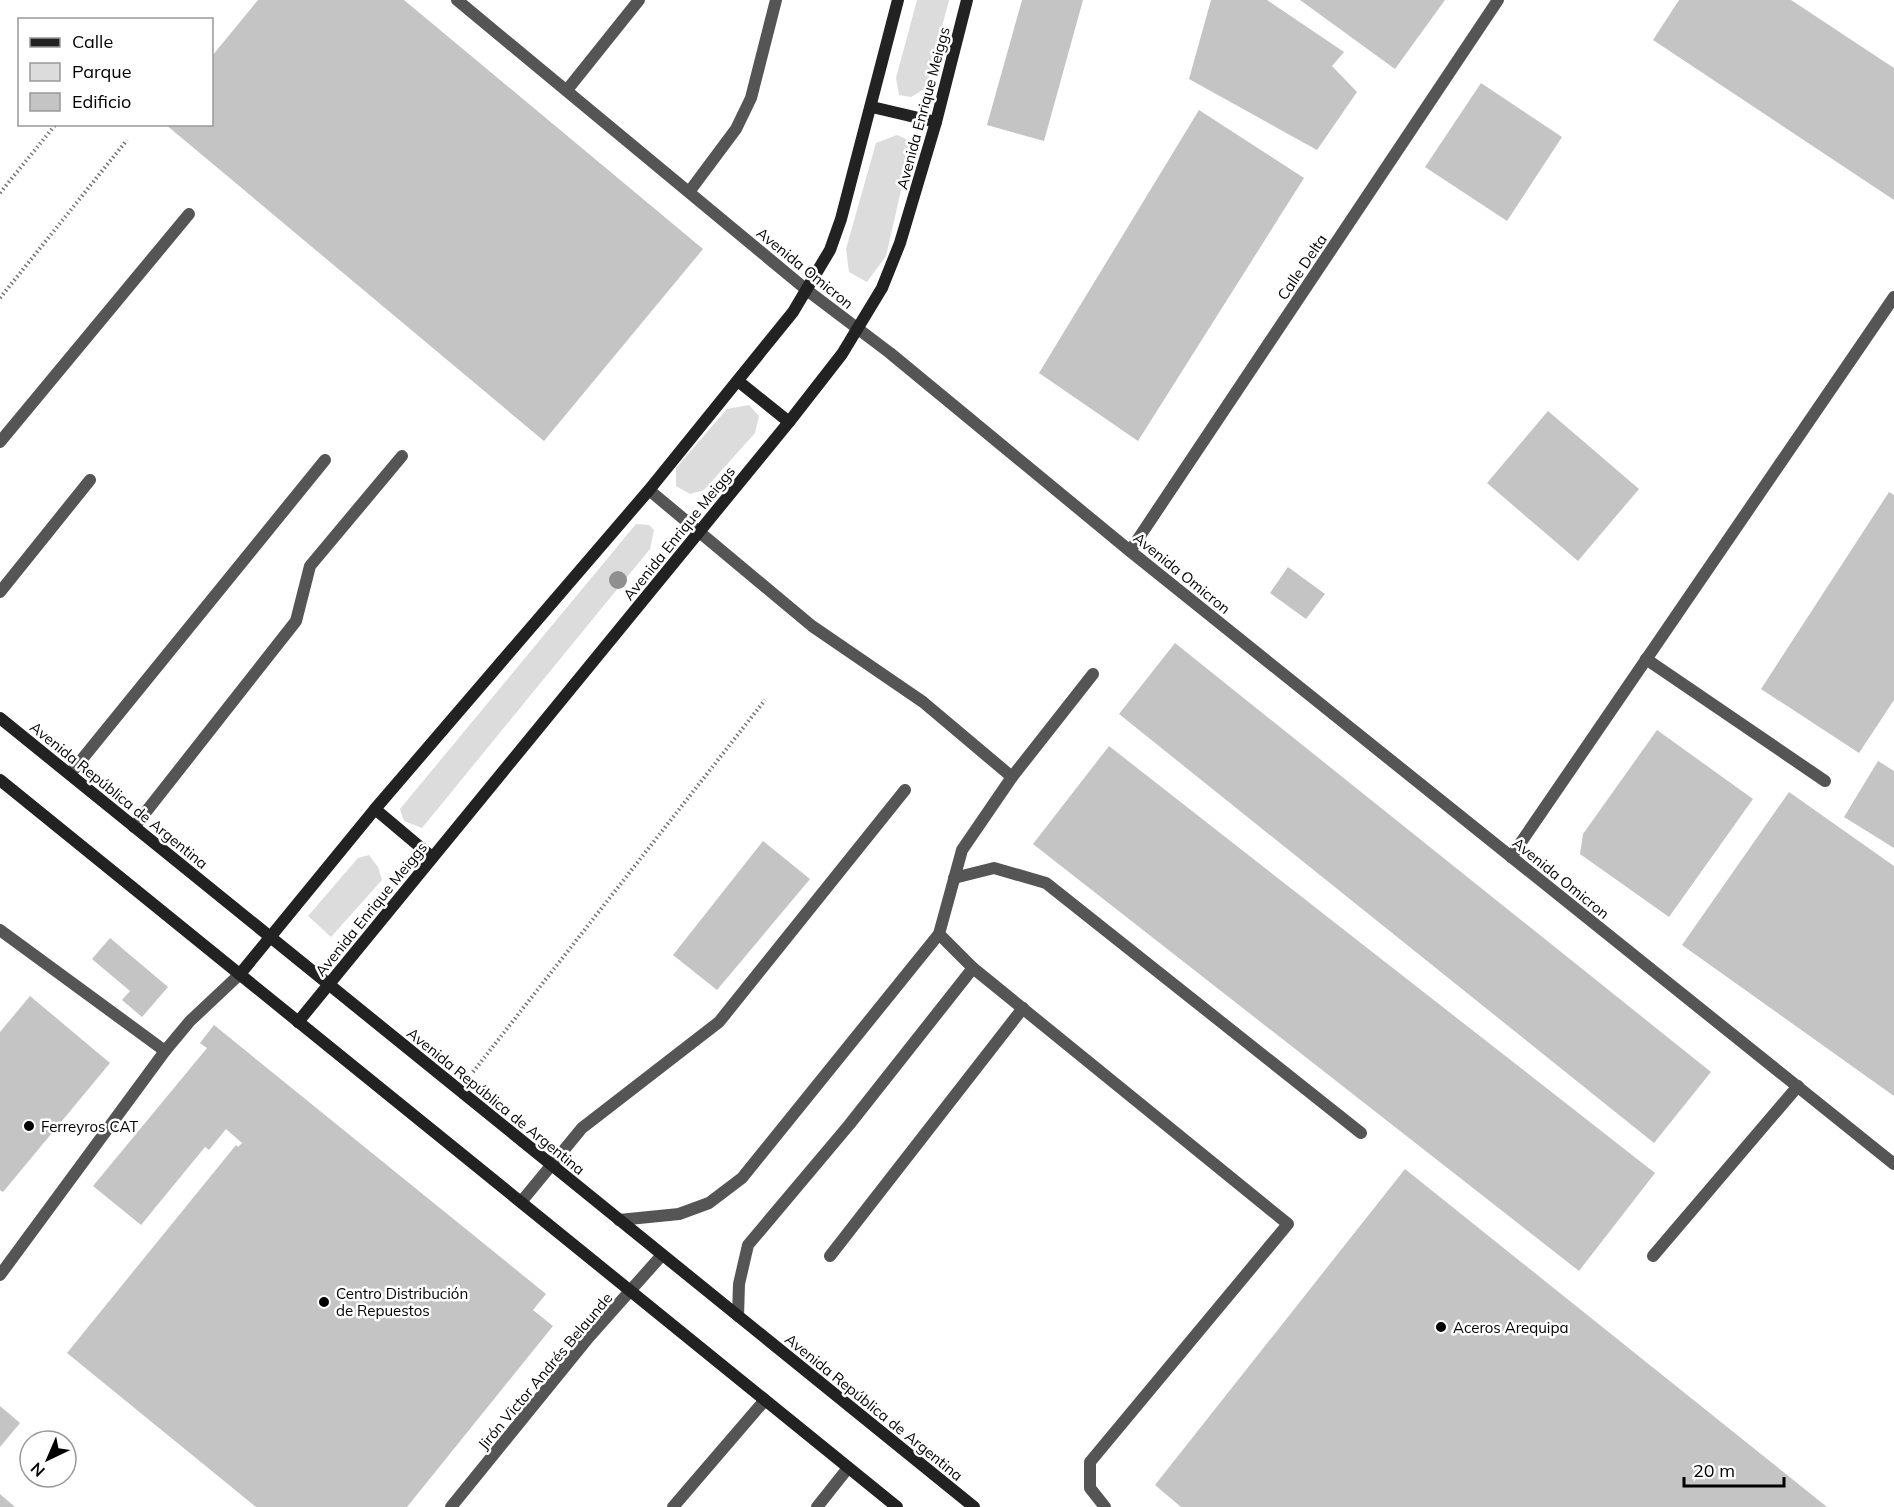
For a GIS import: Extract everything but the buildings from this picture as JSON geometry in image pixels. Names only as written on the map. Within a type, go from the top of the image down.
[{"type":"main road","points":[[240,974],[375,809],[649,490],[808,291],[830,250],[841,219],[898,0]]},
{"type":"main road","name":"Avenida Enrique Meiggs","points":[[298,1022],[789,422],[858,330],[882,288],[900,243],[936,122],[968,0]]},
{"type":"main road","points":[[872,106],[936,122]]},
{"type":"main road","points":[[738,381],[789,422]]},
{"type":"main road","name":"Avenida República de Argentina","points":[[0,718],[974,1507]]},
{"type":"main road","points":[[0,780],[897,1507]]},
{"type":"main road","points":[[375,809],[432,857]]},
{"type":"street","name":"Avenida Omicron","points":[[457,0],[808,291],[890,353],[1131,551],[1894,1164]]},
{"type":"street","points":[[567,90],[639,0]]},
{"type":"street","points":[[689,192],[736,129],[751,98],[776,0]]},
{"type":"street","name":"Calle Delta","points":[[1131,551],[1498,0]]},
{"type":"street","points":[[0,442],[189,214]]},
{"type":"street","points":[[1511,857],[1894,297]]},
{"type":"street","points":[[134,827],[296,621],[310,566],[402,456]]},
{"type":"street","points":[[70,774],[325,460]]},
{"type":"street","points":[[0,592],[90,480]]},
{"type":"street","points":[[649,490],[812,626],[923,702],[1012,777]]},
{"type":"street","points":[[1646,659],[1825,781]]},
{"type":"street","points":[[619,1220],[679,1215],[709,1203],[742,1178],[939,934],[962,850],[1012,777],[1094,674]]},
{"type":"street","points":[[521,1202],[582,1128],[719,1022],[905,790]]},
{"type":"street","points":[[954,878],[994,868],[1046,883],[1362,1133]]},
{"type":"street","points":[[0,930],[165,1052]]},
{"type":"street","points":[[939,934],[973,968],[1288,1224],[1090,1462],[1090,1488],[1105,1507]]},
{"type":"street","points":[[738,1316],[739,1284],[748,1245],[777,1207],[849,1125],[973,968]]},
{"type":"street","points":[[0,1275],[192,1018],[240,974]]},
{"type":"street","points":[[830,1256],[1023,1008]]},
{"type":"street","points":[[1653,1256],[1798,1086]]},
{"type":"street","name":"Jirón Victor Andrés Belaunde","points":[[451,1507],[589,1337],[662,1255]]},
{"type":"street","points":[[673,1507],[765,1400]]},
{"type":"street","points":[[817,1507],[848,1468]]},
{"type":"path","points":[[0,193],[54,126]]},
{"type":"path","points":[[0,298],[127,140]]},
{"type":"path","points":[[458,1090],[765,700]]},
{"type":"green space","points":[[917,0],[949,0],[926,88],[911,97],[899,95],[896,78]]},
{"type":"green space","points":[[897,135],[912,142],[886,256],[867,282],[849,272],[846,249],[876,143]]},
{"type":"green space","points":[[749,405],[759,416],[755,433],[704,490],[690,494],[676,486],[676,468],[727,409]]},
{"type":"green space","points":[[636,524],[649,525],[654,530],[650,549],[422,828],[404,821],[400,809]]},
{"type":"green space","points":[[369,855],[378,867],[382,880],[331,937],[308,916],[358,858]]},
{"type":"place","name":"Ferreyros CAT","points":[[29,1126]]},
{"type":"place","name":"Centro Distribución de Repuestos","points":[[324,1302]]},
{"type":"place","name":"Aceros Arequipa","points":[[1441,1327]]}]
